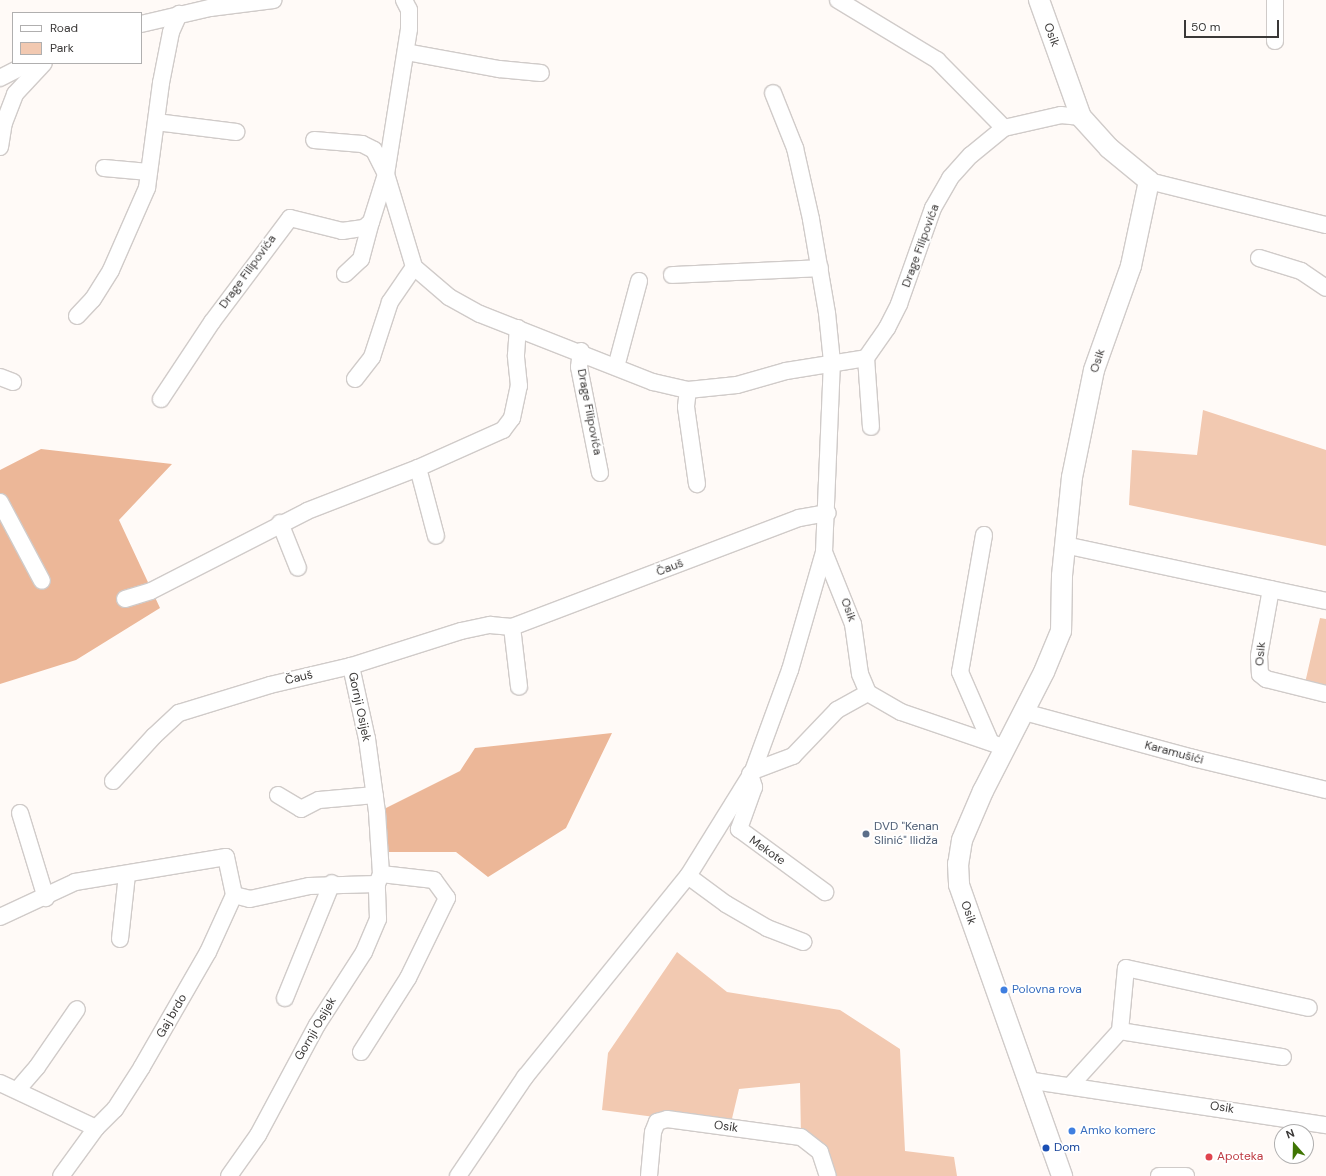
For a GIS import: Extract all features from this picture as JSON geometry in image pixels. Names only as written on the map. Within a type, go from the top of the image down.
[{"type":"main road","name":"Osik","points":[[1039,0],[1081,117],[1109,148],[1149,181],[1131,266],[1094,370],[1072,477],[1065,545],[1061,631],[1024,712],[997,744],[962,840],[958,864],[959,886],[1062,1176]]},
{"type":"street","points":[[142,24],[179,14],[273,0]]},
{"type":"street","points":[[346,274],[361,259],[386,174],[406,52],[409,10],[405,0],[408,0]]},
{"type":"street","points":[[838,0],[937,60],[1004,128]]},
{"type":"street","points":[[1274,41],[1275,0]]},
{"type":"street","points":[[76,316],[93,299],[124,246],[147,188],[171,32],[179,14]]},
{"type":"street","points":[[406,52],[499,69],[541,73]]},
{"type":"street","points":[[0,78],[28,64]]},
{"type":"street","points":[[0,147],[4,123],[15,94],[43,64]]},
{"type":"street","points":[[458,1176],[525,1077],[688,876],[752,773],[790,670],[824,552],[828,512],[832,362],[820,268],[795,148],[773,93]]},
{"type":"street","name":"Drage Filipovića","points":[[414,267],[449,297],[480,314],[581,351],[653,382],[688,390],[737,385],[832,362],[866,358],[887,328],[899,304],[933,208],[950,178],[988,139],[1004,128],[1061,115],[1081,117]]},
{"type":"street","points":[[156,122],[236,132]]},
{"type":"street","points":[[314,140],[370,146],[386,174],[414,267],[390,302],[372,357],[355,379]]},
{"type":"street","points":[[104,168],[149,172]]},
{"type":"street","name":"Osik","points":[[1149,181],[1325,228]]},
{"type":"street","name":"Drage Filipovića","points":[[161,398],[212,322],[290,218],[342,232],[364,228],[371,222]]},
{"type":"street","points":[[1258,258],[1301,271],[1326,288]]},
{"type":"street","points":[[672,275],[820,268]]},
{"type":"street","points":[[616,367],[639,281]]},
{"type":"street","points":[[125,599],[151,591],[280,523],[418,468],[508,426],[519,386],[516,355],[518,328]]},
{"type":"street","name":"Drage Filipovića","points":[[581,351],[579,367],[600,472]]},
{"type":"street","points":[[866,358],[871,427]]},
{"type":"street","points":[[688,390],[686,407],[697,484]]},
{"type":"street","points":[[418,468],[436,536]]},
{"type":"street","points":[[0,502],[42,581]]},
{"type":"street","name":"Čauš","points":[[114,781],[154,736],[179,714],[270,685],[351,666],[461,631],[490,625],[512,627],[799,518],[828,512]]},
{"type":"street","points":[[280,523],[298,568]]},
{"type":"street","points":[[984,535],[960,672],[997,744]]},
{"type":"street","points":[[1065,545],[1326,601]]},
{"type":"street","name":"Osik","points":[[824,552],[854,624],[860,674],[868,693]]},
{"type":"street","name":"Osik","points":[[1271,589],[1259,656],[1260,674],[1266,679],[1326,694]]},
{"type":"street","points":[[512,627],[519,687]]},
{"type":"street","name":"Gornji Osijek","points":[[229,1176],[258,1135],[316,1025],[364,952],[378,918],[379,879],[375,795],[351,666]]},
{"type":"street","points":[[752,773],[793,756],[837,710],[868,693],[908,714],[997,744]]},
{"type":"street","name":"Karamušići","points":[[1024,712],[1193,758],[1326,790]]},
{"type":"street","name":"Mekote","points":[[752,773],[754,787],[739,829],[825,892]]},
{"type":"street","points":[[278,795],[301,809],[319,800],[375,795]]},
{"type":"street","points":[[20,814],[46,898]]},
{"type":"street","points":[[0,917],[46,898],[75,882],[106,875],[127,875],[226,858],[234,895],[250,899],[264,898],[332,883],[379,879],[434,880],[447,898],[408,978],[360,1052]]},
{"type":"street","points":[[120,939],[127,875]]},
{"type":"street","points":[[688,876],[754,920],[803,942]]},
{"type":"street","points":[[285,998],[332,883]]},
{"type":"street","name":"Gaj brdo","points":[[61,1176],[96,1128],[115,1109],[146,1061],[208,952],[234,895]]},
{"type":"street","points":[[1071,1085],[1120,1031],[1126,968],[1309,1008]]},
{"type":"street","points":[[18,1089],[37,1067],[77,1009]]},
{"type":"street","points":[[1120,1031],[1284,1057]]},
{"type":"street","name":"Osik","points":[[1027,1080],[1071,1085],[1326,1125]]},
{"type":"street","points":[[0,1083],[18,1089],[96,1128]]},
{"type":"street","name":"Osik","points":[[649,1176],[653,1132],[657,1122],[667,1118],[801,1137],[820,1152],[828,1176]]},
{"type":"street","points":[[1159,1176],[1186,1176]]},
{"type":"green space","points":[[1203,410],[1326,450],[1326,546],[1129,505],[1132,450],[1197,455]]},
{"type":"green space","points":[[1320,618],[1326,619],[1326,688],[1305,683]]},
{"type":"green space","points":[[677,952],[727,992],[840,1010],[900,1049],[905,1151],[954,1157],[957,1176],[828,1176],[801,1137],[800,1083],[739,1089],[730,1127],[602,1110],[608,1053]]},
{"type":"shaded area","points":[[41,449],[172,464],[119,520],[160,608],[76,660],[0,684],[0,470]]},
{"type":"shaded area","points":[[612,733],[566,828],[488,877],[456,852],[384,852],[386,808],[460,771],[475,748]]},
{"type":"place","name":"DVD \"Kenan Slinić\" Ilidža","points":[[866,834]]},
{"type":"place","name":"Polovna rova","points":[[1004,990]]},
{"type":"place","name":"Amko komerc","points":[[1072,1131]]},
{"type":"place","name":"Dom","points":[[1046,1148]]},
{"type":"place","name":"Apoteka","points":[[1209,1157]]}]
